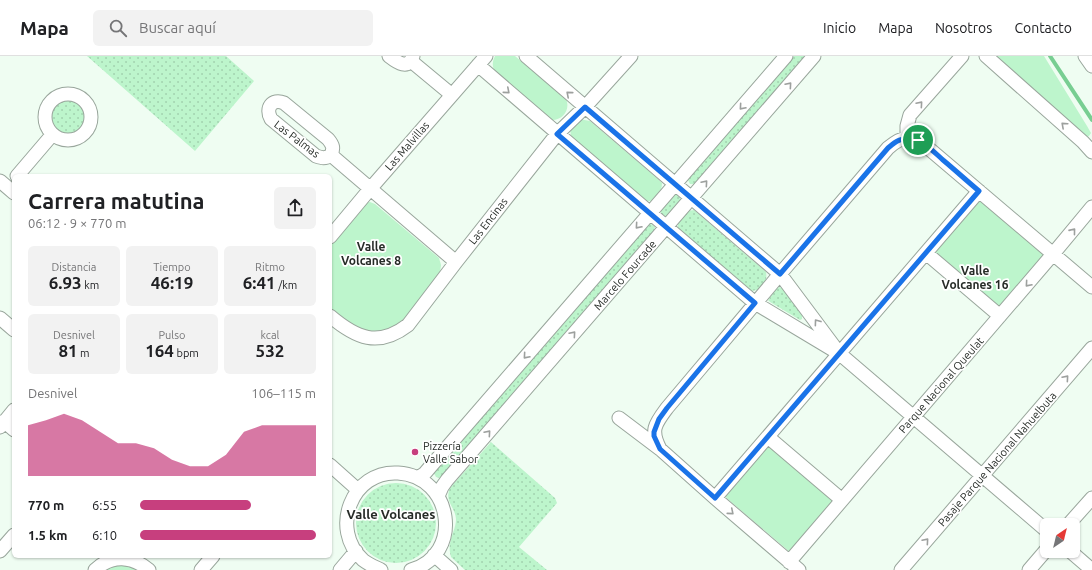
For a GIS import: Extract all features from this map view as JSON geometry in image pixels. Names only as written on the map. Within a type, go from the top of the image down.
[{"type":"street","points":[[390,56],[396,62],[402,64],[407,64],[412,58],[452,95]]},
{"type":"street","points":[[526,56],[780,274],[840,354]]},
{"type":"street","name":"Las Encinas","points":[[332,318],[350,331],[364,337],[381,338],[392,336],[408,325],[557,134],[585,107],[632,56]]},
{"type":"street","name":"Marcelo Fourcade","points":[[418,478],[425,473],[786,56]]},
{"type":"street","name":"Marcelo Fourcade","points":[[438,496],[447,480],[814,56]]},
{"type":"street","points":[[907,138],[907,126],[910,115],[962,56]]},
{"type":"street","points":[[986,56],[1072,132],[1092,152]]},
{"type":"street","points":[[1085,56],[1092,66]]},
{"type":"street","points":[[482,61],[557,134],[755,303],[840,354],[1040,525]]},
{"type":"street","name":"Las Malvillas","points":[[332,236],[370,189],[482,61]]},
{"type":"street","name":"Las Palmas","points":[[280,101],[284,103],[328,139],[332,144],[333,150],[331,155],[327,158],[316,156],[271,119],[268,110],[270,106],[274,102],[280,101]]},
{"type":"street","points":[[20,174],[52,135]]},
{"type":"street","points":[[660,449],[654,436],[656,425],[667,408],[888,148],[902,139],[907,138],[918,140],[927,146],[1092,287]]},
{"type":"street","name":"Las Palmas","points":[[331,155],[456,262]]},
{"type":"street","points":[[715,498],[979,191]]},
{"type":"street","name":"Parque Nacional Queulat","points":[[794,566],[842,500],[1092,207]]},
{"type":"street","points":[[926,253],[1000,316]]},
{"type":"street","points":[[0,318],[12,328]]},
{"type":"street","name":"Pasaje Parque Nacional Nahuelbuta","points":[[901,570],[1092,348]]},
{"type":"street","points":[[6,426],[12,414]]},
{"type":"street","points":[[619,418],[660,449],[794,566]]},
{"type":"street","points":[[768,437],[842,500]]},
{"type":"street","points":[[332,467],[358,490]]},
{"type":"street","points":[[374,569],[363,560],[356,551],[349,537],[346,520],[348,509],[358,490],[366,483],[376,477],[396,473],[407,474],[418,478],[429,485],[443,505],[446,516],[444,537],[440,547],[426,563],[410,570]]},
{"type":"street","points":[[1074,518],[1092,498]]},
{"type":"street","points":[[0,551],[12,537]]},
{"type":"street","points":[[340,570],[356,551]]},
{"type":"street","points":[[434,555],[451,570]]},
{"type":"street","points":[[1029,570],[1040,557]]},
{"type":"street","points":[[95,570],[102,564],[118,558]]},
{"type":"street","points":[[125,558],[139,562],[149,570]]},
{"type":"street","points":[[201,570],[211,558]]},
{"type":"street","points":[[1078,558],[1092,570]]},
{"type":"green space","points":[[87,56],[226,56],[254,81],[195,151]]},
{"type":"green space","points":[[495,56],[515,56],[566,99],[567,107],[562,117],[551,120],[495,72],[493,68],[493,60]]},
{"type":"green space","points":[[794,56],[805,56],[695,183],[690,184],[688,180],[689,178]]},
{"type":"green space","points":[[993,56],[1044,56],[1091,133],[1089,136],[1087,137]]},
{"type":"green space","points":[[72,99],[81,104],[85,110],[85,124],[81,130],[72,135],[64,135],[55,130],[51,124],[50,113],[55,104],[61,100]]},
{"type":"green space","points":[[579,119],[590,121],[662,183],[660,193],[655,199],[646,201],[571,137],[570,128]]},
{"type":"green space","points":[[674,195],[677,195],[680,198],[680,201],[665,217],[661,214],[661,211]]},
{"type":"green space","points":[[979,198],[1046,256],[998,309],[931,253]]},
{"type":"green space","points":[[370,202],[375,204],[439,258],[441,265],[440,273],[404,320],[391,329],[375,333],[362,331],[332,311],[332,243],[365,203]]},
{"type":"green space","points":[[694,210],[766,272],[764,285],[759,289],[752,291],[678,228],[678,222],[688,211]]},
{"type":"green space","points":[[651,224],[655,227],[653,232],[442,477],[436,477],[434,473],[436,470],[647,225]]},
{"type":"green space","points":[[779,287],[782,288],[802,315],[802,319],[800,320],[768,300]]},
{"type":"green space","points":[[491,442],[555,498],[557,503],[519,547],[547,570],[465,570],[451,557],[451,538],[456,519],[449,501],[448,493],[450,488]]},
{"type":"green space","points":[[768,442],[836,500],[791,553],[723,495]]},
{"type":"green space","points":[[396,483],[411,486],[424,495],[433,508],[436,523],[433,538],[424,551],[411,560],[396,563],[381,560],[368,551],[359,538],[356,523],[359,508],[368,495],[381,486]]},
{"type":"green space","points":[[120,564],[142,570],[101,570]]},
{"type":"waterway","points":[[1050,56],[1092,120]]},
{"type":"place","name":"Pizzería Valle Sabor","points":[[415,452]]},
{"type":"district","name":"Valle Volcanes 8","points":[[371,254]]},
{"type":"district","name":"Valle Volcanes 16","points":[[975,278]]},
{"type":"district","name":"Valle Volcanes","points":[[391,514]]},
{"type":"route","points":[[585,107],[780,274],[888,148],[902,139],[918,140],[979,191],[715,498],[660,449],[654,436],[654,432],[659,419],[667,408],[755,303],[557,134],[585,107]]}]
